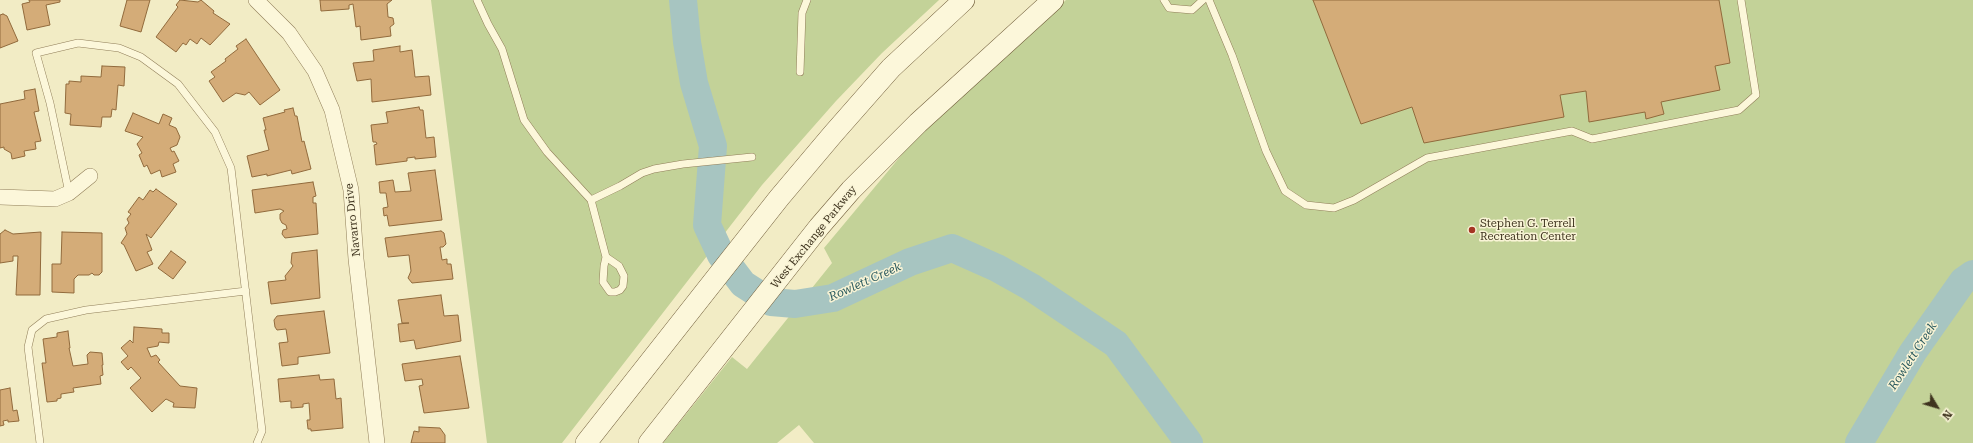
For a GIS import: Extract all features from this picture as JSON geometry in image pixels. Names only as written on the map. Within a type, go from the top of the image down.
[{"type":"main road","points":[[586,443],[683,318],[779,198],[833,134],[891,68],[964,0]]},
{"type":"main road","name":"West Exchange Parkway","points":[[649,443],[819,227],[851,190],[918,123],[1053,0]]},
{"type":"street","name":"Navarro Drive","points":[[256,0],[289,33],[315,71],[332,110],[351,190],[356,259],[377,443]]},
{"type":"street","points":[[0,197],[55,199],[69,193],[90,176]]},
{"type":"lane","points":[[477,0],[502,49],[524,120],[547,152],[591,200],[606,257],[603,282],[610,292],[615,292],[620,290],[623,286],[624,276],[619,266],[606,257]]},
{"type":"lane","points":[[800,72],[802,13],[807,0]]},
{"type":"lane","points":[[1164,0],[1169,8],[1192,10],[1203,0]]},
{"type":"lane","points":[[1209,0],[1232,56],[1266,150],[1285,191],[1306,205],[1334,208],[1354,200],[1427,158],[1572,131],[1592,139],[1739,110],[1756,94],[1740,0]]},
{"type":"lane","points":[[69,193],[50,103],[36,53],[78,43],[119,48],[141,57],[178,84],[214,132],[231,168],[262,431],[257,443]]},
{"type":"lane","points":[[591,200],[642,173],[684,164],[752,157]]},
{"type":"lane","points":[[40,443],[35,389],[28,347],[32,330],[46,319],[86,310],[246,291]]},
{"type":"green space","points":[[431,0],[939,0],[882,53],[836,101],[762,185],[562,443],[487,443]]},
{"type":"green space","name":"Stephen G. Terrell Recreation Center","points":[[1066,0],[1973,0],[1973,443],[814,443],[799,425],[777,443],[663,443],[732,357],[747,369],[832,263],[824,248],[909,146]]},
{"type":"building","points":[[29,0],[60,0],[60,2],[46,5],[50,25],[27,30],[22,4],[30,2]]},
{"type":"building","points":[[127,0],[150,0],[141,32],[120,26]]},
{"type":"building","points":[[180,0],[198,2],[201,0],[214,11],[213,13],[230,24],[210,45],[201,38],[197,44],[190,39],[186,45],[183,43],[176,52],[156,37],[178,7],[176,5]]},
{"type":"building","points":[[320,0],[392,0],[387,4],[388,17],[393,18],[394,24],[390,27],[391,36],[361,40],[360,26],[356,27],[353,4],[349,5],[349,9],[321,11]]},
{"type":"building","points":[[1313,0],[1719,0],[1730,63],[1715,66],[1720,90],[1661,102],[1664,114],[1646,119],[1645,112],[1589,122],[1586,91],[1560,95],[1564,117],[1424,143],[1412,107],[1361,124]]},
{"type":"building","points":[[3,14],[7,16],[18,41],[0,48],[0,15]]},
{"type":"building","points":[[246,39],[280,90],[260,105],[249,92],[245,95],[236,93],[223,102],[209,81],[215,77],[211,72],[226,61],[225,59],[238,49],[236,46]]},
{"type":"building","points":[[400,46],[400,52],[412,50],[415,77],[429,76],[431,95],[372,102],[371,79],[357,81],[353,63],[374,61],[373,50]]},
{"type":"building","points":[[102,66],[125,67],[124,86],[118,85],[116,110],[112,109],[111,117],[102,117],[101,127],[70,125],[71,114],[65,113],[66,84],[69,84],[69,81],[81,82],[81,76],[101,77]]},
{"type":"building","points":[[35,89],[39,111],[34,112],[41,141],[35,142],[36,149],[24,151],[25,156],[12,159],[11,153],[4,149],[4,147],[0,148],[0,104],[25,99],[24,91]]},
{"type":"building","points":[[419,107],[420,110],[423,110],[426,138],[434,137],[436,157],[415,159],[415,157],[407,158],[407,161],[376,165],[374,145],[377,144],[376,142],[373,142],[371,125],[388,123],[386,112]]},
{"type":"building","points":[[293,108],[295,116],[297,116],[302,142],[304,141],[311,169],[292,174],[291,170],[267,176],[267,174],[252,177],[247,156],[269,150],[264,130],[266,130],[263,118],[285,112],[284,110]]},
{"type":"building","points":[[133,113],[159,124],[163,114],[172,118],[169,125],[176,128],[180,137],[177,145],[170,148],[172,152],[174,151],[179,161],[173,164],[176,172],[162,177],[160,170],[151,174],[147,165],[144,167],[139,155],[142,153],[137,144],[143,137],[125,131]]},
{"type":"building","points":[[435,170],[442,220],[389,226],[387,215],[384,216],[383,208],[388,207],[386,193],[380,193],[379,182],[393,180],[395,192],[411,191],[408,173]]},
{"type":"building","points":[[313,182],[316,196],[313,197],[313,203],[316,203],[318,234],[285,238],[282,234],[283,230],[287,229],[286,225],[282,223],[280,219],[280,214],[284,211],[280,209],[255,213],[252,190]]},
{"type":"building","points":[[156,189],[177,204],[151,238],[146,234],[152,250],[147,252],[153,264],[136,271],[124,245],[121,243],[127,234],[125,228],[129,223],[127,219],[131,214],[128,212],[139,197],[143,200],[150,190],[153,192]]},
{"type":"building","points":[[5,230],[13,234],[41,232],[40,295],[16,295],[18,256],[13,256],[13,261],[0,263],[0,234]]},
{"type":"building","points":[[441,231],[444,233],[446,244],[443,247],[440,247],[442,260],[447,259],[447,264],[451,264],[453,279],[412,283],[408,278],[411,271],[409,255],[388,257],[385,238]]},
{"type":"building","points":[[62,232],[102,233],[102,272],[99,275],[94,275],[92,273],[89,275],[78,275],[74,279],[74,293],[52,292],[52,264],[61,264]]},
{"type":"building","points":[[317,250],[320,298],[271,304],[268,282],[286,280],[285,276],[293,266],[291,263],[292,253]]},
{"type":"building","points":[[171,251],[186,262],[173,279],[158,268]]},
{"type":"building","points":[[441,295],[444,316],[458,315],[461,341],[416,349],[414,340],[400,342],[398,324],[409,323],[402,323],[398,300]]},
{"type":"building","points":[[324,311],[330,353],[298,357],[298,364],[282,366],[279,343],[288,342],[286,329],[277,330],[275,327],[274,320],[277,316]]},
{"type":"building","points":[[134,327],[162,329],[162,333],[169,333],[169,343],[159,342],[158,346],[147,348],[151,357],[156,355],[160,360],[158,362],[180,386],[197,388],[195,408],[173,407],[174,403],[166,399],[152,412],[130,388],[141,378],[131,367],[128,370],[121,362],[128,356],[121,348],[130,340],[133,343]]},
{"type":"building","points":[[68,331],[69,348],[73,366],[88,364],[87,355],[90,352],[102,353],[103,375],[100,376],[101,384],[73,388],[74,392],[61,394],[61,398],[57,399],[57,401],[47,402],[42,363],[46,363],[43,339],[57,337],[57,333]]},
{"type":"building","points":[[460,356],[469,408],[424,413],[419,386],[423,385],[422,379],[405,381],[402,364]]},
{"type":"building","points":[[319,375],[320,380],[334,379],[336,399],[341,398],[343,428],[311,431],[311,429],[308,429],[307,420],[310,420],[309,403],[303,404],[303,407],[291,408],[291,401],[280,402],[278,379]]},
{"type":"building","points":[[10,388],[13,411],[17,410],[19,421],[3,421],[4,425],[0,426],[0,390]]},
{"type":"building","points":[[419,427],[440,428],[445,435],[445,443],[411,443],[414,431],[419,432]]},
{"type":"waterway","name":"Rowlett Creek","points":[[683,0],[687,42],[694,83],[713,146],[707,225],[721,255],[743,284],[771,302],[795,304],[833,298],[910,262],[952,248],[997,268],[1031,287],[1116,344],[1189,443]]},
{"type":"waterway","name":"Rowlett Creek","points":[[1859,443],[1913,352],[1963,281],[1973,274]]},
{"type":"place","name":"Stephen G. Terrell Recreation Center","points":[[1472,230]]}]
